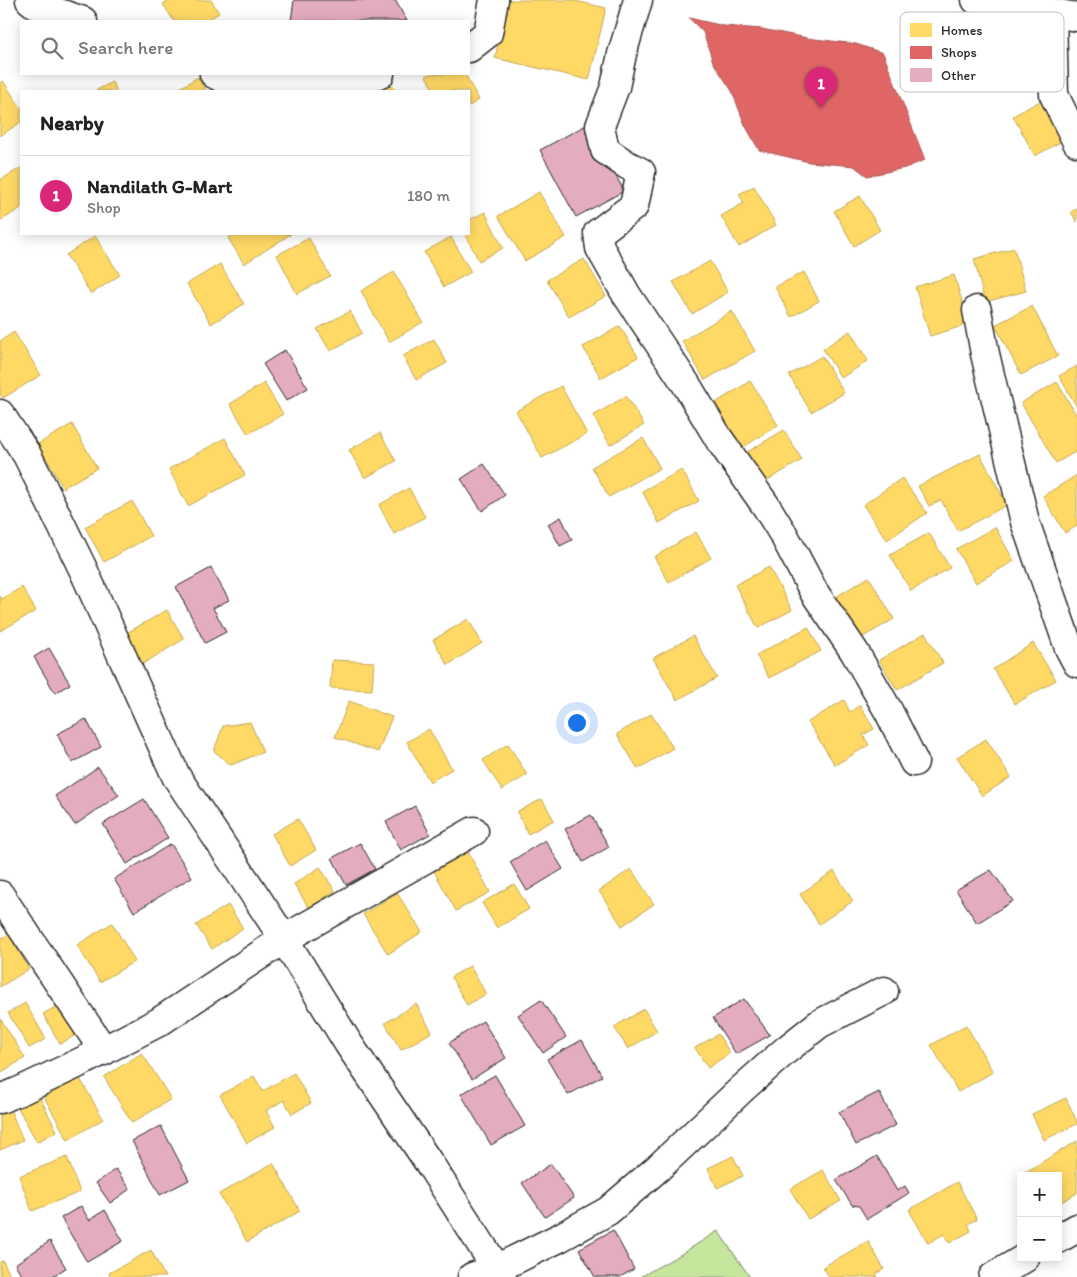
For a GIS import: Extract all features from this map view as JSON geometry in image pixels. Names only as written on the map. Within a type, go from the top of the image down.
[{"type":"main road","points":[[30,0],[38,6],[80,20]]},
{"type":"main road","points":[[470,47],[488,33],[494,0]]},
{"type":"main road","points":[[638,0],[622,54],[615,87],[600,126],[605,150],[641,172],[634,206],[598,233],[600,248],[626,294],[686,384],[719,440],[766,506],[785,537],[814,592],[854,651],[914,762]]},
{"type":"main road","points":[[976,0],[1046,12]]},
{"type":"main road","points":[[216,75],[244,88],[342,85],[377,75]]},
{"type":"main road","points":[[1054,92],[1054,95],[1077,142]]},
{"type":"main road","points":[[977,310],[985,354],[1025,522],[1069,648],[1077,663]]},
{"type":"main road","points":[[0,414],[27,455],[79,561],[176,776],[284,939],[348,1043],[431,1166],[490,1274],[608,1211],[658,1168],[743,1088],[806,1034],[819,1024],[884,991]]},
{"type":"main road","points":[[0,1099],[159,1022],[284,939],[474,831]]},
{"type":"main road","points":[[0,895],[104,1050]]},
{"type":"main road","points":[[1062,1237],[1077,1228]]},
{"type":"main road","points":[[993,1277],[1018,1262]]},
{"type":"green space","points":[[718,1231],[750,1277],[640,1277],[683,1253]]},
{"type":"building: Homes","points":[[170,0],[211,0],[219,13],[208,20],[173,20],[163,4]]},
{"type":"building: Homes","points":[[508,0],[571,0],[606,8],[589,80],[495,58]]},
{"type":"building: Homes","points":[[466,75],[479,100],[470,105],[470,90],[433,90],[426,76]]},
{"type":"building: Homes","points":[[198,77],[205,90],[177,90]]},
{"type":"building: Homes","points":[[387,78],[395,90],[369,90]]},
{"type":"building: Homes","points":[[3,81],[20,106],[20,123],[0,136],[0,83]]},
{"type":"building: Homes","points":[[112,82],[116,90],[97,90]]},
{"type":"building: Homes","points":[[1047,97],[1069,137],[1035,156],[1013,116]]},
{"type":"building: Homes","points":[[20,169],[20,209],[2,220],[0,217],[0,180]]},
{"type":"building: Homes","points":[[754,186],[776,225],[739,247],[721,216],[744,203],[739,194]]},
{"type":"building: Homes","points":[[539,192],[566,237],[525,261],[498,216]]},
{"type":"building: Homes","points":[[860,196],[880,230],[854,246],[834,211]]},
{"type":"building: Homes","points":[[1077,208],[1077,222],[1071,212]]},
{"type":"building: Homes","points":[[485,212],[503,248],[479,261],[466,235],[470,235],[470,220]]},
{"type":"building: Homes","points":[[232,235],[289,235],[244,264],[228,238]]},
{"type":"building: Homes","points":[[95,236],[120,275],[91,294],[66,255]]},
{"type":"building: Homes","points":[[451,237],[471,272],[444,287],[424,252]]},
{"type":"building: Homes","points":[[309,238],[330,276],[297,294],[277,255]]},
{"type":"building: Homes","points":[[1014,248],[1026,291],[985,302],[974,259]]},
{"type":"building: Homes","points":[[584,259],[606,296],[569,317],[547,280]]},
{"type":"building: Homes","points":[[710,261],[728,292],[692,314],[673,282]]},
{"type":"building: Homes","points":[[220,264],[244,304],[211,324],[187,284]]},
{"type":"building: Homes","points":[[394,272],[423,322],[389,342],[361,291]]},
{"type":"building: Homes","points":[[804,272],[819,301],[791,317],[775,287]]},
{"type":"building: Homes","points":[[954,275],[969,324],[930,336],[915,287]]},
{"type":"building: Homes","points":[[1032,306],[1058,356],[1021,375],[995,325]]},
{"type":"building: Homes","points":[[350,311],[362,333],[330,351],[317,329]]},
{"type":"building: Homes","points":[[732,311],[755,351],[705,380],[682,341]]},
{"type":"building: Homes","points":[[620,326],[638,357],[601,378],[583,347]]},
{"type":"building: Homes","points":[[850,331],[868,361],[841,378],[823,349]]},
{"type":"building: Homes","points":[[14,332],[41,375],[3,398],[0,394],[0,341]]},
{"type":"building: Homes","points":[[434,339],[447,363],[416,380],[403,356]]},
{"type":"building: Homes","points":[[822,356],[844,393],[811,412],[789,375]]},
{"type":"building: Homes","points":[[1077,366],[1077,407],[1059,376]]},
{"type":"building: Homes","points":[[750,381],[778,425],[742,448],[714,404]]},
{"type":"building: Homes","points":[[1057,382],[1077,416],[1077,451],[1056,463],[1021,403]]},
{"type":"building: Homes","points":[[264,383],[283,414],[248,434],[230,404]]},
{"type":"building: Homes","points":[[561,386],[587,434],[542,458],[516,411]]},
{"type":"building: Homes","points":[[626,396],[644,425],[610,445],[593,416]]},
{"type":"building: Homes","points":[[72,424],[97,468],[63,488],[38,444]]},
{"type":"building: Homes","points":[[784,430],[802,460],[761,484],[744,454]]},
{"type":"building: Homes","points":[[380,433],[396,461],[365,478],[349,450]]},
{"type":"building: Homes","points":[[225,438],[245,475],[188,506],[169,469]]},
{"type":"building: Homes","points":[[643,438],[660,468],[609,497],[592,467]]},
{"type":"building: Homes","points":[[980,454],[1007,505],[958,531],[941,500],[929,506],[918,486]]},
{"type":"building: Homes","points":[[682,470],[699,501],[659,523],[642,491]]},
{"type":"building: Homes","points":[[1077,475],[1077,526],[1065,533],[1043,496]]},
{"type":"building: Homes","points":[[902,478],[927,513],[887,540],[863,505]]},
{"type":"building: Homes","points":[[409,488],[425,517],[394,534],[379,505]]},
{"type":"building: Homes","points":[[132,501],[151,536],[104,562],[85,527]]},
{"type":"building: Homes","points":[[995,527],[1014,561],[976,583],[956,549]]},
{"type":"building: Homes","points":[[696,532],[711,558],[669,582],[654,557]]},
{"type":"building: Homes","points":[[929,533],[950,568],[911,591],[890,555]]},
{"type":"building: Homes","points":[[769,567],[792,610],[758,628],[735,585]]},
{"type":"building: Homes","points":[[869,577],[894,619],[858,640],[834,598]]},
{"type":"building: Homes","points":[[22,587],[36,611],[0,631],[0,596],[2,599]]},
{"type":"building: Homes","points":[[167,610],[184,639],[141,665],[123,635]]},
{"type":"building: Homes","points":[[468,619],[482,643],[448,665],[433,640]]},
{"type":"building: Homes","points":[[808,627],[821,651],[769,678],[756,655]]},
{"type":"building: Homes","points":[[925,633],[943,663],[897,690],[879,660]]},
{"type":"building: Homes","points":[[693,636],[717,678],[677,700],[653,658]]},
{"type":"building: Homes","points":[[1033,643],[1056,680],[1015,704],[993,669]]},
{"type":"building: Homes","points":[[332,660],[374,662],[372,690],[330,688]]},
{"type":"building: Homes","points":[[844,700],[850,712],[860,705],[874,729],[863,735],[869,745],[835,765],[808,722]]},
{"type":"building: Homes","points":[[349,701],[392,717],[378,752],[335,737]]},
{"type":"building: Homes","points":[[651,714],[673,748],[638,769],[617,734]]},
{"type":"building: Homes","points":[[250,722],[263,752],[231,765],[214,751],[223,726]]},
{"type":"building: Homes","points":[[429,729],[452,769],[430,782],[407,742]]},
{"type":"building: Homes","points":[[986,739],[1011,777],[982,796],[957,757]]},
{"type":"building: Homes","points":[[508,744],[527,775],[502,790],[483,760]]},
{"type":"building: Homes","points":[[542,799],[554,820],[528,834],[517,812]]},
{"type":"building: Homes","points":[[298,819],[316,850],[290,866],[272,834]]},
{"type":"building: Homes","points":[[468,852],[490,892],[456,911],[434,871]]},
{"type":"building: Homes","points":[[320,867],[335,891],[309,908],[294,884]]},
{"type":"building: Homes","points":[[631,869],[654,904],[622,926],[599,891]]},
{"type":"building: Homes","points":[[834,871],[853,901],[819,924],[800,894]]},
{"type":"building: Homes","points":[[514,884],[529,909],[497,928],[482,903]]},
{"type":"building: Homes","points":[[397,893],[422,932],[388,954],[363,914]]},
{"type":"building: Homes","points":[[228,905],[243,928],[212,949],[196,925]]},
{"type":"building: Homes","points":[[112,923],[135,961],[100,982],[77,945]]},
{"type":"building: Homes","points":[[9,934],[29,969],[0,987],[0,939]]},
{"type":"building: Homes","points":[[470,966],[486,994],[467,1005],[451,977]]},
{"type":"building: Homes","points":[[64,1002],[81,1032],[60,1044],[43,1014]]},
{"type":"building: Homes","points":[[25,1003],[46,1039],[29,1048],[8,1013]]},
{"type":"building: Homes","points":[[416,1004],[432,1032],[401,1050],[385,1023]]},
{"type":"building: Homes","points":[[644,1009],[657,1031],[628,1049],[614,1027]]},
{"type":"building: Homes","points":[[0,1018],[25,1058],[0,1073]]},
{"type":"building: Homes","points":[[966,1025],[993,1072],[958,1092],[931,1045]]},
{"type":"building: Homes","points":[[718,1034],[730,1053],[708,1068],[695,1048]]},
{"type":"building: Homes","points":[[142,1053],[171,1099],[132,1123],[104,1077]]},
{"type":"building: Homes","points":[[294,1073],[311,1103],[292,1114],[284,1100],[266,1111],[275,1127],[247,1143],[220,1095],[254,1076],[263,1091]]},
{"type":"building: Homes","points":[[79,1077],[103,1119],[68,1140],[44,1097]]},
{"type":"building: Homes","points":[[38,1094],[57,1131],[37,1142],[17,1106]]},
{"type":"building: Homes","points":[[1066,1098],[1077,1124],[1044,1140],[1032,1114]]},
{"type":"building: Homes","points":[[7,1102],[23,1140],[0,1150],[0,1105]]},
{"type":"building: Homes","points":[[1077,1141],[1077,1193],[1062,1202],[1062,1172],[1026,1172]]},
{"type":"building: Homes","points":[[733,1156],[743,1176],[717,1188],[708,1168]]},
{"type":"building: Homes","points":[[67,1157],[80,1192],[32,1211],[19,1176]]},
{"type":"building: Homes","points":[[273,1163],[300,1211],[247,1242],[219,1194]]},
{"type":"building: Homes","points":[[823,1170],[841,1201],[808,1219],[790,1189]]},
{"type":"building: Homes","points":[[957,1182],[977,1219],[968,1224],[971,1231],[949,1243],[944,1234],[928,1243],[909,1210]]},
{"type":"building: Homes","points":[[868,1241],[884,1269],[876,1274],[878,1277],[829,1277],[823,1267]]},
{"type":"building: Homes","points":[[151,1250],[165,1277],[111,1277],[109,1273]]},
{"type":"building: Homes","points":[[3,1261],[11,1277],[0,1277],[0,1262]]},
{"type":"building: Shops","points":[[689,18],[724,26],[762,29],[807,38],[856,44],[883,53],[925,160],[905,168],[867,176],[854,166],[809,162],[759,150],[745,125],[732,91],[713,62],[703,32]]},
{"type":"building: Other","points":[[294,0],[395,0],[406,20],[291,20]]},
{"type":"building: Other","points":[[588,124],[624,191],[576,217],[540,150]]},
{"type":"building: Other","points":[[285,350],[308,388],[286,401],[263,364]]},
{"type":"building: Other","points":[[484,464],[505,495],[482,511],[461,479]]},
{"type":"building: Other","points":[[561,517],[572,540],[560,546],[548,524]]},
{"type":"building: Other","points":[[211,568],[229,600],[213,608],[226,632],[205,643],[176,587]]},
{"type":"building: Other","points":[[49,648],[70,684],[55,693],[34,657]]},
{"type":"building: Other","points":[[86,719],[101,747],[72,763],[57,734]]},
{"type":"building: Other","points":[[98,767],[119,795],[75,825],[55,796]]},
{"type":"building: Other","points":[[144,799],[168,838],[127,864],[103,824]]},
{"type":"building: Other","points":[[415,806],[430,834],[401,850],[386,822]]},
{"type":"building: Other","points":[[591,815],[609,847],[583,862],[565,829]]},
{"type":"building: Other","points":[[545,840],[563,869],[527,891],[510,862]]},
{"type":"building: Other","points":[[360,843],[375,869],[346,885],[332,858]]},
{"type":"building: Other","points":[[171,844],[192,877],[134,912],[114,879]]},
{"type":"building: Other","points":[[991,870],[1013,901],[977,923],[956,890]]},
{"type":"building: Other","points":[[744,999],[770,1035],[736,1054],[713,1018]]},
{"type":"building: Other","points":[[541,1000],[566,1037],[543,1053],[518,1015]]},
{"type":"building: Other","points":[[483,1021],[506,1058],[472,1079],[449,1043]]},
{"type":"building: Other","points":[[582,1040],[602,1076],[568,1095],[547,1059]]},
{"type":"building: Other","points":[[495,1075],[525,1126],[491,1145],[461,1094]]},
{"type":"building: Other","points":[[879,1092],[896,1125],[856,1145],[839,1112]]},
{"type":"building: Other","points":[[161,1126],[189,1180],[160,1195],[132,1141]]},
{"type":"building: Other","points":[[877,1156],[897,1191],[905,1186],[909,1193],[867,1219],[859,1206],[852,1205],[836,1180]]},
{"type":"building: Other","points":[[551,1164],[574,1198],[545,1217],[522,1183]]},
{"type":"building: Other","points":[[116,1169],[130,1189],[110,1203],[96,1183]]},
{"type":"building: Other","points":[[81,1206],[89,1220],[105,1210],[123,1241],[87,1262],[61,1218]]},
{"type":"building: Other","points":[[613,1230],[634,1269],[620,1277],[595,1277],[579,1249]]},
{"type":"building: Other","points":[[50,1241],[66,1268],[51,1277],[23,1277],[15,1264]]},
{"type":"place","name":"Nandilath G-Mart","points":[[821,108]]}]
